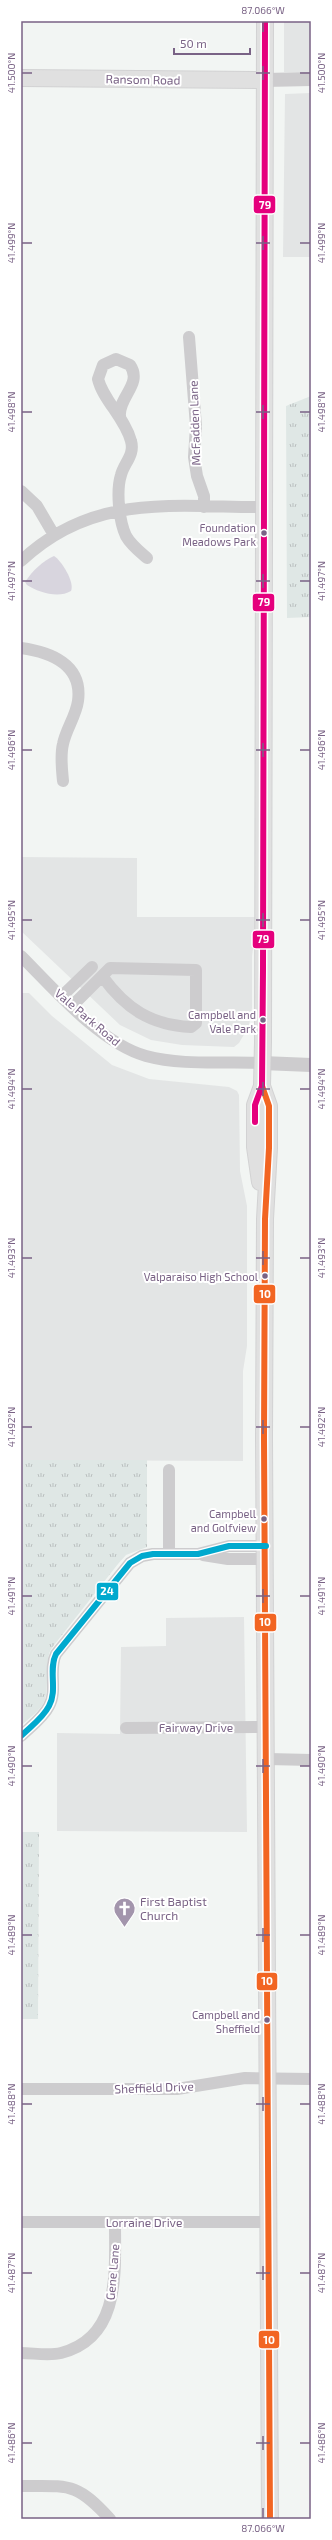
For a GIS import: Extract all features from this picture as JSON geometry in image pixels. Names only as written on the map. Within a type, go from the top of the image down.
[{"type":"main road","points":[[265,21],[262,1086],[255,1105],[255,1147],[265,1219],[270,2519]]},
{"type":"main road","name":"Ransom Road","points":[[21,78],[265,80]]},
{"type":"street","points":[[265,80],[311,79]]},
{"type":"street","name":"McFadden Lane","points":[[189,337],[196,426],[195,462],[204,496],[204,507]]},
{"type":"street","points":[[120,416],[132,446],[119,483],[121,510],[126,535],[147,558]]},
{"type":"street","points":[[21,491],[36,506],[54,535]]},
{"type":"street","points":[[21,561],[54,535],[88,518],[121,510],[204,507],[263,507]]},
{"type":"street","points":[[21,648],[42,651],[56,657],[69,668],[75,680],[78,701],[62,745],[63,781]]},
{"type":"street","name":"Vale Park Road","points":[[21,956],[72,1006],[113,1040],[128,1049],[146,1056],[172,1060],[262,1063]]},
{"type":"street","points":[[62,996],[92,967]]},
{"type":"street","points":[[72,1006],[102,976],[110,968],[196,970],[196,1023],[191,1027],[173,1026],[149,1019],[125,1004],[102,976]]},
{"type":"street","points":[[262,1063],[311,1065]]},
{"type":"street","points":[[170,1470],[170,1554]]},
{"type":"street","points":[[21,1736],[49,1706],[52,1695],[54,1659],[60,1648],[130,1563],[142,1556],[198,1554],[229,1546],[266,1552]]},
{"type":"street","name":"Fairway Drive","points":[[126,1728],[267,1727]]},
{"type":"street","points":[[268,1759],[311,1760]]},
{"type":"street","name":"Sheffield Drive","points":[[21,2089],[177,2089],[225,2080],[311,2079]]},
{"type":"street","name":"Lorraine Drive","points":[[21,2222],[268,2222]]},
{"type":"street","name":"Gene Lane","points":[[21,2353],[59,2353],[76,2347],[91,2338],[105,2321],[113,2284],[115,2222]]},
{"type":"street","points":[[21,2486],[74,2488],[89,2497],[110,2519]]},
{"type":"shaded area","points":[[284,21],[311,21],[311,72],[284,72]]},
{"type":"shaded area","points":[[311,93],[311,257],[283,257],[285,94]]},
{"type":"shaded area","points":[[54,556],[67,572],[71,582],[71,591],[60,594],[48,594],[27,585],[25,582],[35,570],[46,560]]},
{"type":"shaded area","points":[[21,857],[137,858],[137,917],[257,917],[252,956],[252,1008],[249,1026],[239,1043],[234,1047],[182,1045],[151,1040],[120,1025],[21,931]]},
{"type":"shaded area","name":"Valparaiso High School","points":[[21,993],[29,993],[52,1016],[112,1065],[149,1079],[229,1087],[237,1091],[239,1095],[240,1171],[247,1206],[247,1346],[243,1371],[243,1461],[21,1460]]},
{"type":"shaded area","points":[[244,1617],[247,1832],[57,1831],[57,1733],[120,1734],[121,1647],[166,1646],[166,1618]]},
{"type":"green space","points":[[311,396],[311,617],[287,618],[286,406]]},
{"type":"green space","points":[[21,1460],[147,1460],[147,1547],[126,1555],[51,1649],[48,1663],[46,1692],[43,1704],[21,1726]]},
{"type":"green space","points":[[21,1832],[39,1832],[38,2019],[21,2019]]},
{"type":"transit line","name":"79","points":[[255,1122],[255,1105],[262,1086],[265,21]]},
{"type":"transit line","name":"10","points":[[262,1086],[269,1106],[269,1148],[265,1219],[264,1438],[270,2519]]},
{"type":"transit line","name":"24","points":[[21,1736],[40,1718],[52,1700],[53,1667],[56,1654],[130,1563],[142,1556],[153,1554],[198,1554],[229,1546],[266,1546]]},
{"type":"place","name":"Foundation Meadows Park","points":[[264,533]]},
{"type":"place","name":"Campbell and Vale Park","points":[[263,1020]]},
{"type":"place","name":"Valparaiso High School","points":[[265,1276]]},
{"type":"place","name":"Campbell and Golfview","points":[[264,1519]]},
{"type":"place","name":"First Baptist Church","points":[[125,1928]]},
{"type":"place","name":"Campbell and Sheffield","points":[[267,2020]]}]
